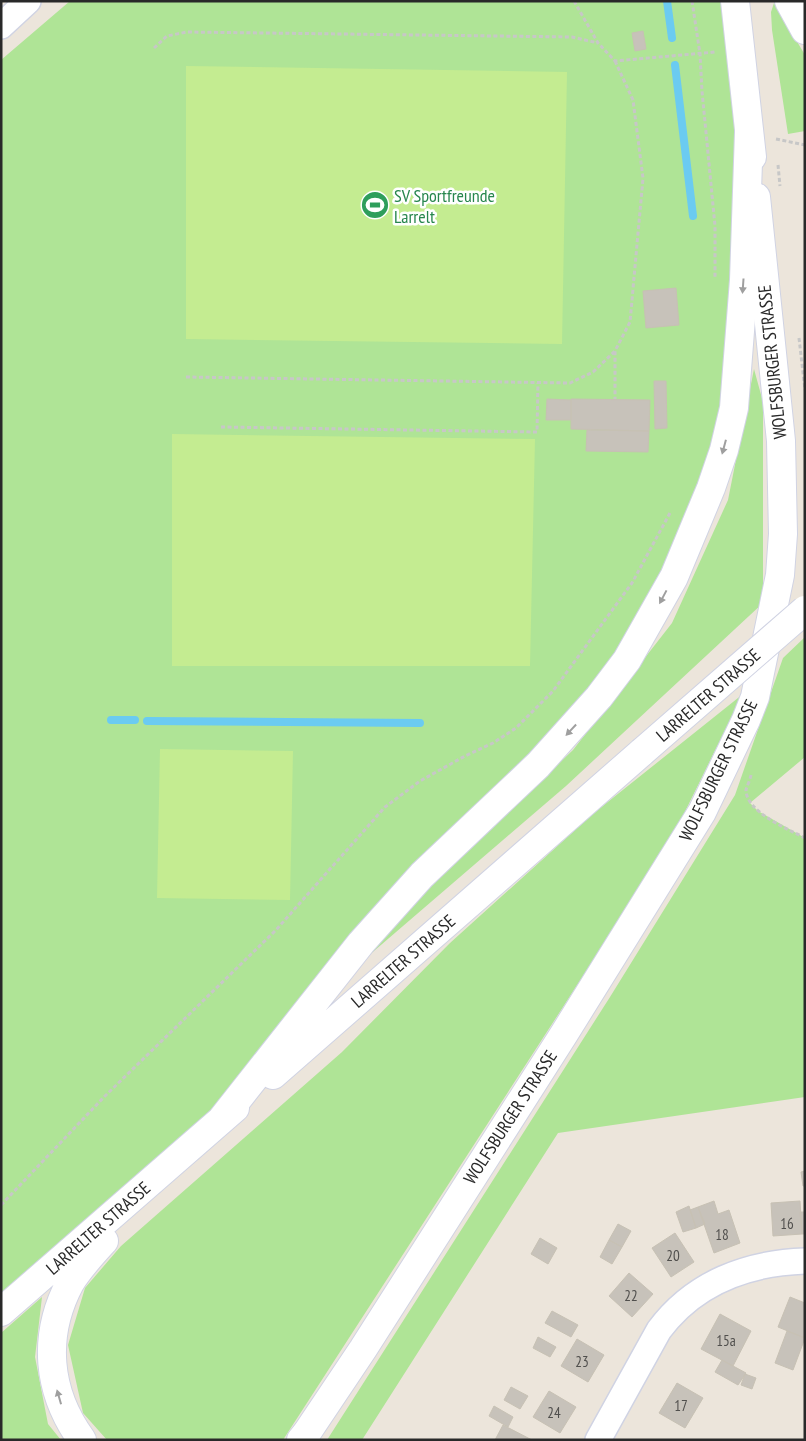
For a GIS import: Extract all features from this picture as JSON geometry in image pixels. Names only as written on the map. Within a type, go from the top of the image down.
[{"type":"main road","name":"WOLFSBURGER STRASSE","points":[[303,1438],[363,1349],[564,1034],[702,812],[755,697],[780,575],[783,534],[781,441],[734,1]]},
{"type":"main road","points":[[789,1],[805,30]]},
{"type":"main road","points":[[82,1440],[61,1405],[52,1370],[52,1348],[59,1308],[71,1282],[88,1259],[135,1205],[216,1125],[360,943],[422,875],[538,765],[599,697],[627,660],[670,585],[711,488],[724,450],[734,408],[744,280],[749,132]]},
{"type":"main road","name":"LARRELTER STRASSE","points":[[1,1312],[805,610]]},
{"type":"street","points":[[1,26],[28,1]]},
{"type":"street","points":[[598,1440],[659,1330],[668,1317],[686,1300],[706,1287],[738,1273],[768,1264],[805,1262]]},
{"type":"path","points":[[186,377],[570,383],[593,372],[615,351],[630,322],[643,178],[633,100],[615,61],[598,43],[574,1]]},
{"type":"path","points":[[692,1],[700,54],[715,226],[716,284]]},
{"type":"path","points":[[154,48],[167,36],[187,32],[572,37],[598,43]]},
{"type":"path","points":[[615,61],[700,54]]},
{"type":"path","points":[[615,351],[615,399]]},
{"type":"path","points":[[804,373],[805,390]]},
{"type":"path","points":[[221,427],[537,432],[538,382]]},
{"type":"path","points":[[1,1205],[105,1096],[276,930],[385,808],[420,782],[465,756],[493,743],[516,728],[552,691],[632,583],[672,508]]},
{"type":"path","points":[[751,774],[746,790],[750,803],[758,812],[805,838]]},
{"type":"green space","points":[[70,1],[735,1],[749,132],[734,408],[674,577],[538,765],[222,1119],[1,1312],[1,60]]},
{"type":"green space","points":[[774,3],[805,55],[805,131],[788,134],[772,30],[771,12]]},
{"type":"green space","name":"SV Sportfreunde Larrelt","points":[[186,66],[567,72],[562,344],[186,339]]},
{"type":"green space","points":[[754,369],[763,402],[763,603],[566,786],[360,963],[420,896],[573,750],[672,623],[728,500]]},
{"type":"green space","points":[[172,434],[535,439],[530,666],[172,666]]},
{"type":"green space","points":[[805,637],[805,757],[750,803],[758,811],[805,838],[805,1097],[558,1133],[362,1440],[327,1440],[610,997],[735,795],[783,658]]},
{"type":"green space","points":[[743,694],[671,840],[283,1440],[107,1440],[83,1413],[68,1345],[85,1288],[121,1246],[342,1052],[450,943],[594,813]]},
{"type":"green space","points":[[160,749],[293,751],[290,900],[157,898]]},
{"type":"green space","points":[[42,1297],[35,1357],[48,1424],[61,1440],[1,1440],[1,1333]]},
{"type":"building","points":[[643,31],[646,49],[635,51],[632,33]]},
{"type":"building","points":[[676,288],[679,325],[646,328],[643,291]]},
{"type":"building","points":[[654,381],[666,381],[667,428],[655,429]]},
{"type":"building","points":[[547,399],[571,400],[571,420],[546,420]]},
{"type":"building","points":[[571,399],[650,400],[649,431],[571,429]]},
{"type":"building","points":[[587,430],[649,431],[648,452],[586,451]]},
{"type":"building","points":[[805,1171],[805,1186],[803,1186],[801,1172]]},
{"type":"building","points":[[714,1201],[718,1214],[729,1210],[740,1243],[714,1253],[698,1207]]},
{"type":"building","points":[[800,1201],[802,1234],[773,1236],[771,1203]]},
{"type":"building","points":[[689,1206],[696,1228],[683,1232],[676,1212]]},
{"type":"building","points":[[698,1207],[705,1224],[696,1228],[690,1210]]},
{"type":"building","points":[[800,1212],[805,1212],[805,1234],[802,1234]]},
{"type":"building","points":[[618,1224],[631,1231],[622,1247],[609,1240]]},
{"type":"building","points":[[675,1233],[694,1262],[671,1277],[652,1248]]},
{"type":"building","points":[[540,1238],[557,1248],[548,1264],[531,1254]]},
{"type":"building","points":[[609,1240],[622,1247],[612,1264],[600,1257]]},
{"type":"building","points":[[629,1273],[653,1294],[632,1317],[609,1296]]},
{"type":"building","points":[[790,1297],[805,1303],[805,1338],[778,1327]]},
{"type":"building","points":[[552,1311],[578,1325],[571,1337],[545,1323]]},
{"type":"building","points":[[720,1314],[751,1331],[733,1366],[701,1349]]},
{"type":"building","points":[[787,1331],[805,1338],[793,1370],[775,1363]]},
{"type":"building","points":[[538,1337],[556,1347],[550,1357],[533,1348]]},
{"type":"building","points":[[577,1339],[604,1355],[588,1382],[561,1366]]},
{"type":"building","points":[[722,1360],[746,1373],[738,1385],[715,1372]]},
{"type":"building","points":[[745,1374],[756,1378],[752,1389],[741,1385]]},
{"type":"building","points":[[677,1383],[703,1398],[685,1428],[659,1413]]},
{"type":"building","points":[[511,1387],[528,1396],[520,1409],[504,1400]]},
{"type":"building","points":[[549,1391],[576,1407],[560,1433],[533,1417]]},
{"type":"building","points":[[494,1406],[513,1417],[508,1427],[489,1416]]},
{"type":"building","points":[[503,1425],[532,1440],[495,1440]]},
{"type":"waterway","points":[[667,1],[672,38]]},
{"type":"waterway","points":[[675,65],[693,216]]},
{"type":"waterway","points":[[111,720],[135,720]]},
{"type":"waterway","points":[[147,721],[420,723]]},
{"type":"place","name":"SV Sportfreunde Larrelt","points":[[375,205]]}]
